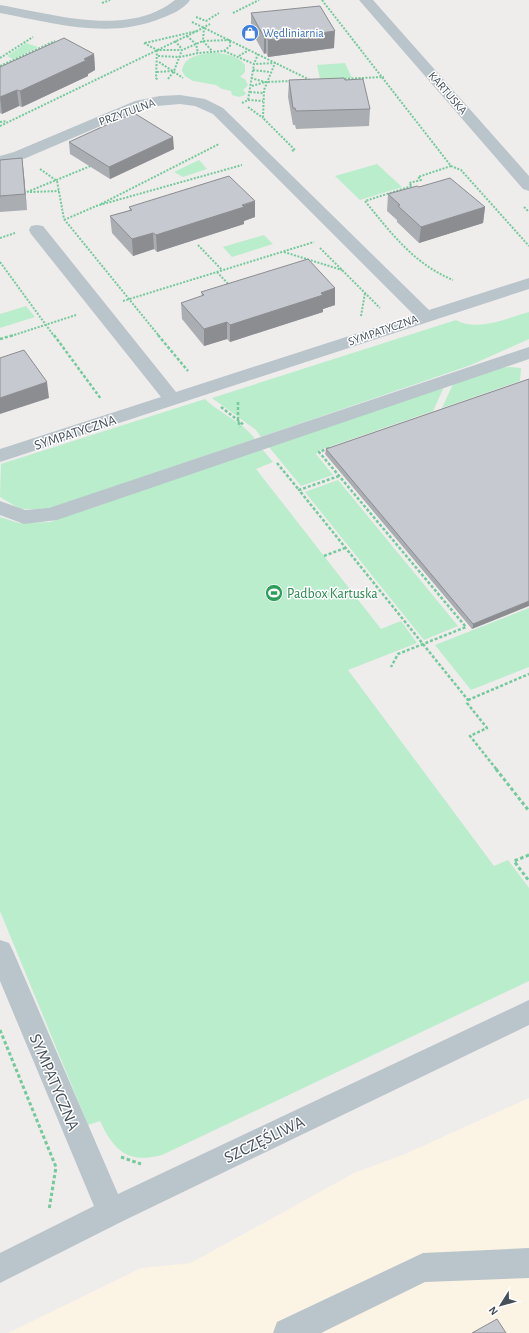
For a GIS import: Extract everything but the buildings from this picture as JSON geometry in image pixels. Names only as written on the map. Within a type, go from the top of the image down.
[{"type":"street","points":[[0,10],[94,25],[143,20],[168,11],[183,0]]},
{"type":"street","name":"KARTUSKA","points":[[366,0],[529,186]]},
{"type":"street","name":"PRZYTULNA","points":[[0,161],[20,155],[140,104],[174,98],[206,104],[218,111],[266,158]]},
{"type":"street","name":"SYMPATYCZNA","points":[[0,456],[425,316],[266,158]]},
{"type":"street","points":[[38,230],[173,400]]},
{"type":"street","points":[[425,316],[529,283]]},
{"type":"street","points":[[0,508],[24,517],[50,515],[529,353]]},
{"type":"street","name":"SYMPATYCZNA","points":[[0,951],[111,1212]]},
{"type":"street","name":"SZCZĘŚLIWA","points":[[0,1268],[111,1212],[529,1012]]},
{"type":"street","points":[[288,1333],[423,1268],[529,1263]]},
{"type":"path","points":[[233,13],[259,0]]},
{"type":"path","points":[[322,0],[384,77],[451,166],[461,170],[529,246]]},
{"type":"path","points":[[194,16],[206,21],[219,13]]},
{"type":"path","points":[[190,21],[318,83]]},
{"type":"path","points":[[204,27],[203,41],[212,52]]},
{"type":"path","points":[[0,126],[197,31]]},
{"type":"path","points":[[0,58],[34,36]]},
{"type":"path","points":[[187,36],[196,44],[198,53]]},
{"type":"path","points":[[144,43],[157,50],[182,50],[203,41],[230,40]]},
{"type":"path","points":[[224,51],[230,46],[230,40]]},
{"type":"path","points":[[0,65],[56,41]]},
{"type":"path","points":[[175,41],[182,50]]},
{"type":"path","points":[[157,50],[159,62],[156,78],[160,82]]},
{"type":"path","points":[[167,81],[174,71],[182,50]]},
{"type":"path","points":[[238,56],[249,50]]},
{"type":"path","points":[[158,56],[180,57],[198,53],[224,51],[254,64],[275,63]]},
{"type":"path","points":[[248,100],[252,86],[251,78],[254,64],[258,54]]},
{"type":"path","points":[[159,62],[187,80]]},
{"type":"path","points":[[275,63],[265,82],[263,92],[263,118],[295,150]]},
{"type":"path","points":[[0,65],[6,68]]},
{"type":"path","points":[[253,70],[270,72]]},
{"type":"path","points":[[157,72],[174,71]]},
{"type":"path","points":[[337,79],[384,77]]},
{"type":"path","points":[[251,78],[265,82],[296,81]]},
{"type":"path","points":[[303,80],[317,80]]},
{"type":"path","points":[[252,86],[260,85],[265,82]]},
{"type":"path","points":[[250,92],[263,92]]},
{"type":"path","points":[[242,103],[248,100],[263,101]]},
{"type":"path","points":[[0,122],[11,121]]},
{"type":"path","points":[[64,219],[96,206],[219,144]]},
{"type":"path","points":[[59,190],[27,192],[57,181],[95,164]]},
{"type":"path","points":[[96,206],[240,166]]},
{"type":"path","points":[[451,166],[418,177],[421,180],[409,183],[412,186],[365,201],[402,248],[440,276],[453,280]]},
{"type":"path","points":[[38,167],[57,181],[64,219],[204,390],[214,401],[248,428]]},
{"type":"path","points":[[0,339],[314,242]]},
{"type":"path","points":[[198,245],[222,270]]},
{"type":"path","points":[[283,251],[343,270]]},
{"type":"path","points":[[0,262],[102,399]]},
{"type":"path","points":[[217,272],[235,291]]},
{"type":"path","points":[[242,449],[241,431],[238,420],[238,393],[247,375]]},
{"type":"path","points":[[334,447],[319,452],[466,627],[398,654],[392,667]]},
{"type":"path","points":[[276,461],[468,700],[467,704],[488,728],[470,736],[529,811]]},
{"type":"path","points":[[299,490],[340,476]]},
{"type":"path","points":[[324,556],[345,548]]},
{"type":"path","points":[[468,700],[529,674]]},
{"type":"path","points":[[529,855],[514,861],[529,881]]},
{"type":"path","points":[[0,1030],[56,1167],[48,1214]]},
{"type":"shaded area","points":[[529,1098],[529,1333],[8,1333],[141,1268],[191,1263],[354,1173],[405,1154]]},
{"type":"green space","points":[[26,43],[38,47],[13,59],[7,56]]},
{"type":"green space","points":[[209,53],[219,53],[233,56],[238,58],[245,65],[245,72],[240,77],[245,79],[248,85],[243,90],[246,93],[245,95],[239,97],[232,95],[231,91],[222,89],[216,85],[193,81],[185,76],[182,71],[183,66],[188,60],[196,56]]},
{"type":"green space","points":[[345,63],[352,78],[320,79],[317,65]]},
{"type":"green space","points":[[199,160],[207,169],[183,177],[174,172]]},
{"type":"green space","points":[[377,164],[402,187],[360,200],[335,176]]},
{"type":"green space","points":[[264,235],[273,244],[232,257],[223,247]]},
{"type":"green space","points":[[26,306],[35,317],[0,328],[0,314]]},
{"type":"green space","points":[[529,312],[529,339],[471,365],[261,437],[256,430],[212,398],[456,320],[473,325],[483,324],[492,323]]},
{"type":"green space","points":[[498,368],[521,368],[520,381],[442,408],[453,384]]},
{"type":"green space","points":[[444,387],[433,411],[320,450],[316,454],[333,475],[301,486],[269,447]]},
{"type":"green space","points":[[205,399],[244,427],[255,439],[48,509],[20,509],[0,497],[1,464]]},
{"type":"green space","points":[[262,449],[273,462],[256,469],[381,629],[401,621],[417,643],[348,670],[494,866],[508,860],[529,888],[529,981],[162,1155],[140,1158],[124,1153],[117,1147],[105,1131],[100,1121],[88,1125],[0,911],[0,517],[19,523],[50,522]]},
{"type":"green space","points":[[338,480],[458,626],[424,640],[305,492]]},
{"type":"green space","points":[[529,608],[529,667],[471,690],[435,645]]},
{"type":"place","name":"Wędliniarnia","points":[[250,33]]},
{"type":"place","name":"Padbox Kartuska","points":[[274,593]]}]
